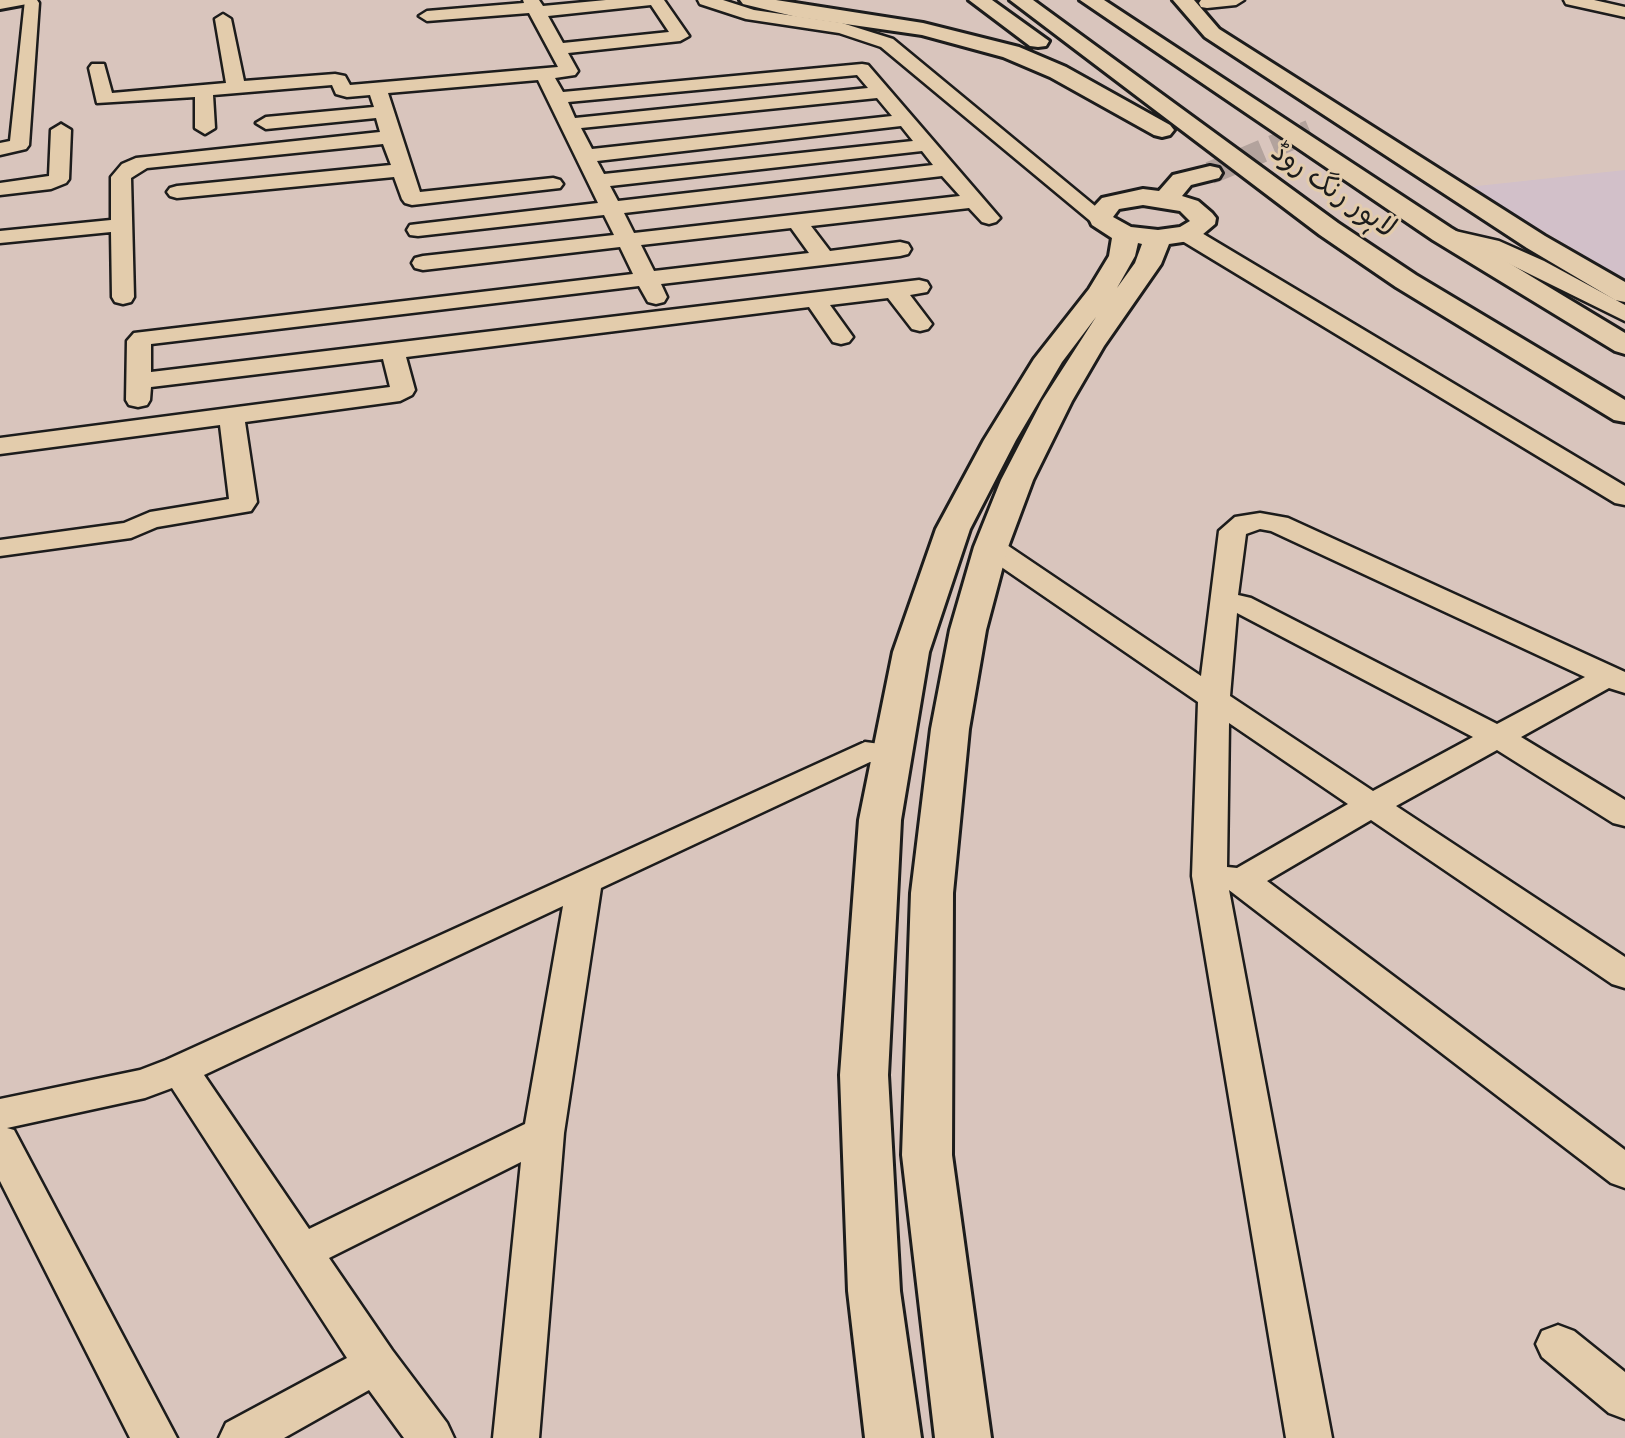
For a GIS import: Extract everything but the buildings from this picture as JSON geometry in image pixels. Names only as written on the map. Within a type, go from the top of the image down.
[{"type":"main road","points":[[750,0],[797,11],[923,29],[1011,52],[1058,72],[1167,133]]},
{"type":"main road","points":[[789,0],[830,6],[884,4]]},
{"type":"main road","points":[[979,0],[1234,181],[1337,244],[1406,281]]},
{"type":"main road","name":"لاہور رنگ روڈ","points":[[1020,0],[1264,181],[1406,281],[1625,413]]},
{"type":"main road","name":"لاہور رنگ روڈ","points":[[1051,0],[1366,225]]},
{"type":"main road","points":[[1090,0],[1442,234],[1625,345]]},
{"type":"main road","points":[[1183,0],[1212,33],[1313,122],[1364,133],[1536,242],[1625,294]]},
{"type":"main road","points":[[0,5],[25,2]]},
{"type":"main road","points":[[893,1438],[874,1291],[864,1075],[880,820],[911,652],[953,529],[1000,440],[1049,359],[1101,292],[1139,225],[1143,197],[1189,179],[1189,206],[1203,218],[1197,230],[1139,225]]},
{"type":"main road","points":[[963,1438],[927,1156],[932,893],[950,729],[968,630],[991,547],[1017,480],[1056,401],[1090,346],[1148,264],[1139,225]]},
{"type":"main road","points":[[1470,291],[1584,360]]},
{"type":"main road","points":[[877,890],[932,893]]},
{"type":"street","points":[[0,149],[18,146],[25,2],[53,0]]},
{"type":"street","points":[[428,16],[534,6],[656,0],[680,36],[557,49]]},
{"type":"street","points":[[706,0],[752,15],[842,28],[887,43],[1052,180],[1139,225],[1625,497]]},
{"type":"street","points":[[1206,3],[1236,0]]},
{"type":"street","points":[[1572,0],[1625,12]]},
{"type":"street","points":[[98,68],[104,99],[338,79],[344,91],[569,72],[534,6]]},
{"type":"street","points":[[223,19],[236,88]]},
{"type":"street","points":[[556,98],[862,69],[908,60]]},
{"type":"street","points":[[862,69],[989,218]]},
{"type":"street","points":[[544,74],[609,208],[669,319]]},
{"type":"street","points":[[710,83],[768,162]]},
{"type":"street","points":[[378,89],[404,177]]},
{"type":"street","points":[[204,91],[205,128]]},
{"type":"street","points":[[568,124],[880,92]]},
{"type":"street","points":[[266,123],[384,112]]},
{"type":"street","points":[[0,121],[21,120]]},
{"type":"street","points":[[585,156],[905,120]]},
{"type":"street","points":[[0,188],[51,183],[59,179],[61,130]]},
{"type":"street","points":[[122,297],[121,177],[129,168],[143,162],[309,141],[391,137]]},
{"type":"street","points":[[309,141],[316,187]]},
{"type":"street","points":[[597,181],[927,145]]},
{"type":"street","points":[[418,230],[947,169]]},
{"type":"street","points":[[177,191],[316,187],[404,177],[550,176]]},
{"type":"street","points":[[423,263],[974,201]]},
{"type":"street","points":[[797,221],[824,258]]},
{"type":"street","points":[[0,237],[122,225]]},
{"type":"street","points":[[1442,234],[1491,246],[1536,266],[1625,314]]},
{"type":"street","points":[[552,248],[568,290]]},
{"type":"street","points":[[901,249],[142,338],[139,341],[138,391],[393,351],[919,287]]},
{"type":"street","points":[[894,290],[920,324]]},
{"type":"street","points":[[815,300],[841,337]]},
{"type":"street","points":[[0,446],[399,394],[403,390],[393,351]]},
{"type":"street","points":[[0,548],[131,530],[150,520],[241,505],[231,416]]},
{"type":"street","points":[[1309,1438],[1226,878],[1214,699],[1233,531],[1245,523],[1260,521],[1278,524],[1617,680]]},
{"type":"street","points":[[991,547],[1625,975]]},
{"type":"street","points":[[1223,601],[1241,604],[1498,737],[1625,815]]},
{"type":"street","points":[[1226,878],[1374,804],[1498,737],[1617,680]]},
{"type":"street","points":[[0,1114],[145,1083],[180,1070],[865,752],[892,754]]},
{"type":"street","points":[[1226,878],[1625,1172]]},
{"type":"street","points":[[516,1438],[544,1133],[584,882]]},
{"type":"street","points":[[180,1070],[376,1364],[431,1438]]},
{"type":"street","points":[[302,1252],[544,1133]]},
{"type":"street","points":[[0,1141],[154,1438]]},
{"type":"street","points":[[1558,1344],[1625,1399]]},
{"type":"street","points":[[242,1438],[376,1364]]},
{"type":"shaded area","points":[[1625,170],[1625,279],[1468,187]]},
{"type":"tunnel","points":[[1210,173],[1310,131]]}]
